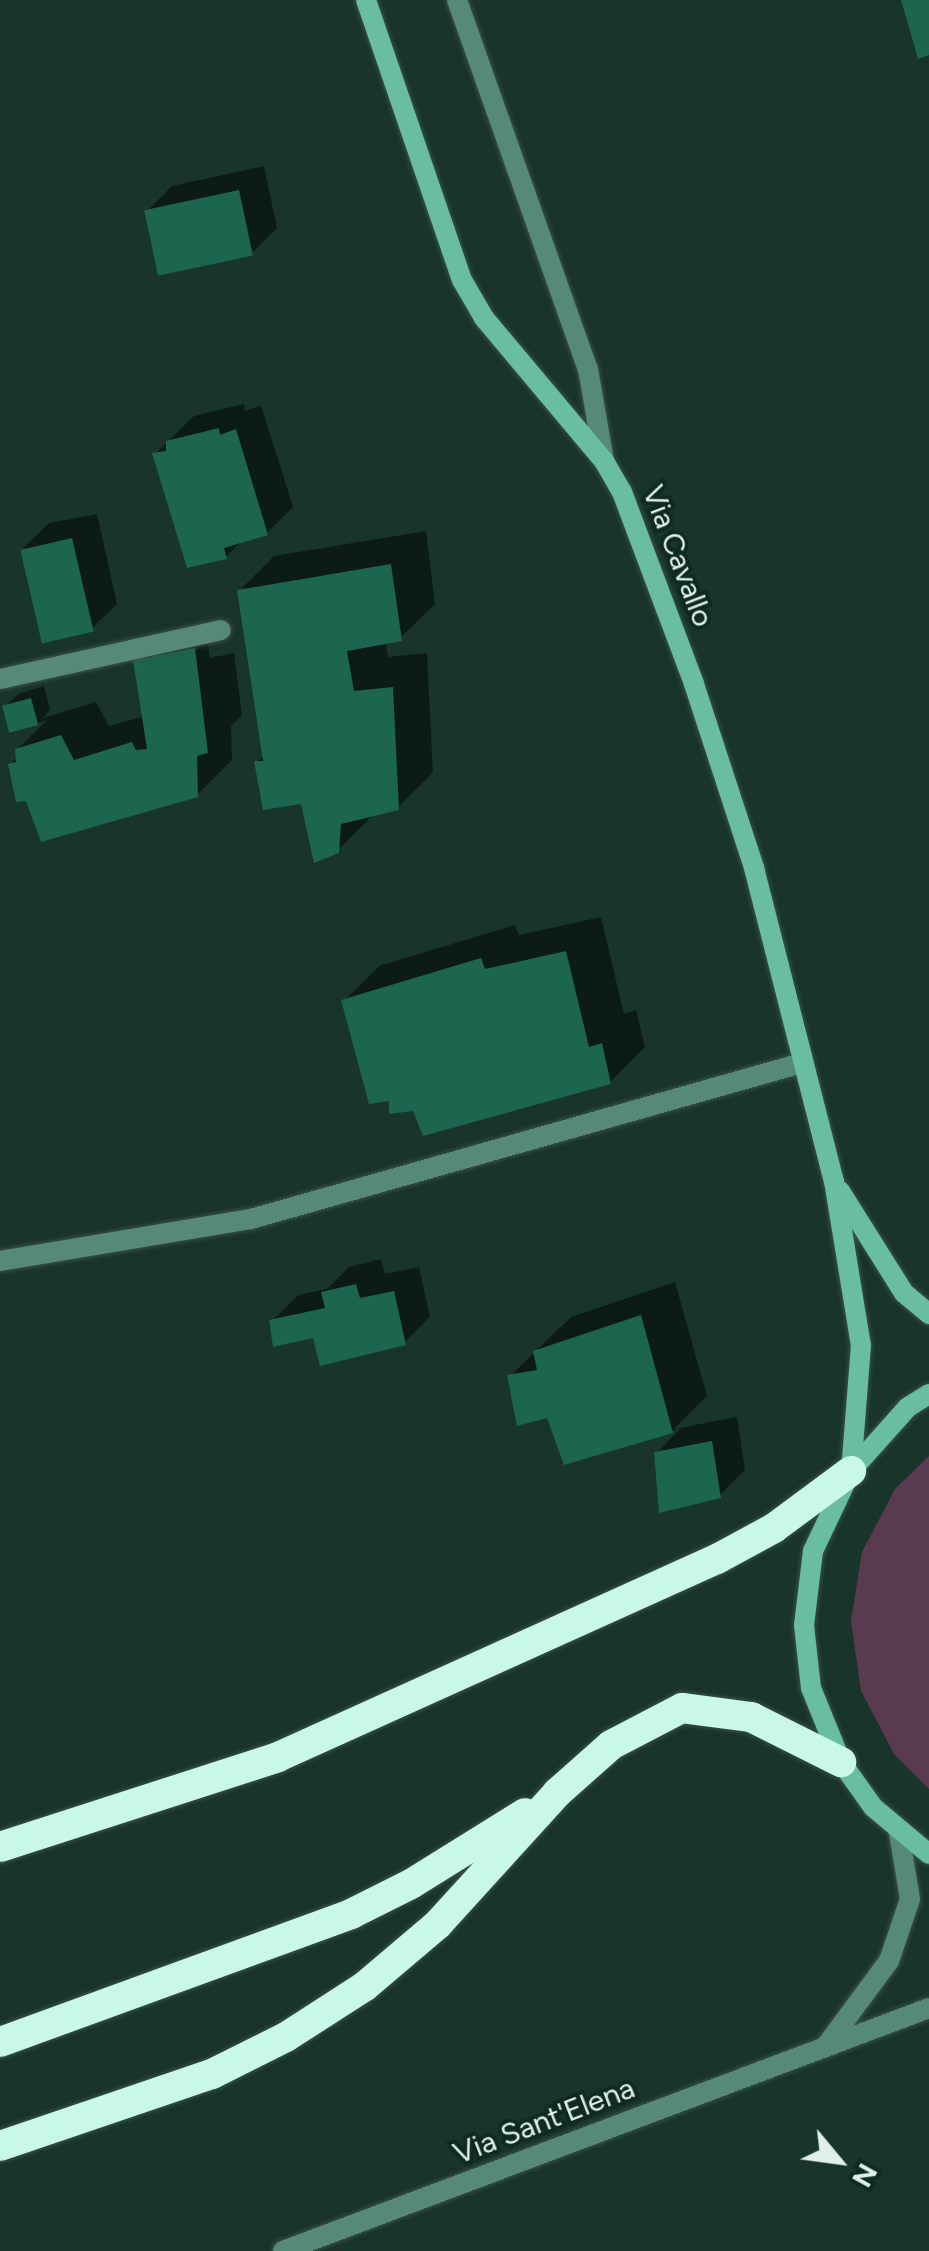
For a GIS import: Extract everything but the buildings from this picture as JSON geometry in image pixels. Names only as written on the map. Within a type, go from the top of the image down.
[{"type":"highway","points":[[0,1848],[296,1749],[717,1559],[774,1528],[850,1470]]},
{"type":"highway","points":[[0,2146],[212,2074],[286,2037],[366,1986],[438,1924],[557,1793],[612,1745],[682,1708],[751,1716],[841,1762]]},
{"type":"highway","points":[[0,2042],[350,1914],[412,1884],[557,1793]]},
{"type":"main road","name":"Via Cavallo","points":[[366,0],[462,280],[484,318],[604,461],[636,524],[754,868],[834,1181]]},
{"type":"main road","points":[[834,1181],[904,1292],[929,1314]]},
{"type":"main road","points":[[834,1181],[861,1345],[850,1470]]},
{"type":"main road","points":[[929,1394],[908,1407],[850,1470],[814,1551],[804,1624],[811,1688],[841,1762],[873,1807],[899,1833],[929,1854]]},
{"type":"street","points":[[457,0],[588,368],[604,461]]},
{"type":"street","points":[[0,679],[221,630]]},
{"type":"street","points":[[0,1262],[252,1219],[802,1063]]},
{"type":"street","points":[[826,2047],[889,1961],[910,1899],[899,1833]]},
{"type":"street","name":"Via Sant'Elena","points":[[283,2251],[929,2008]]},
{"type":"shaded area","points":[[929,1456],[929,1789],[894,1754],[861,1691],[851,1621],[862,1552],[895,1489]]}]
